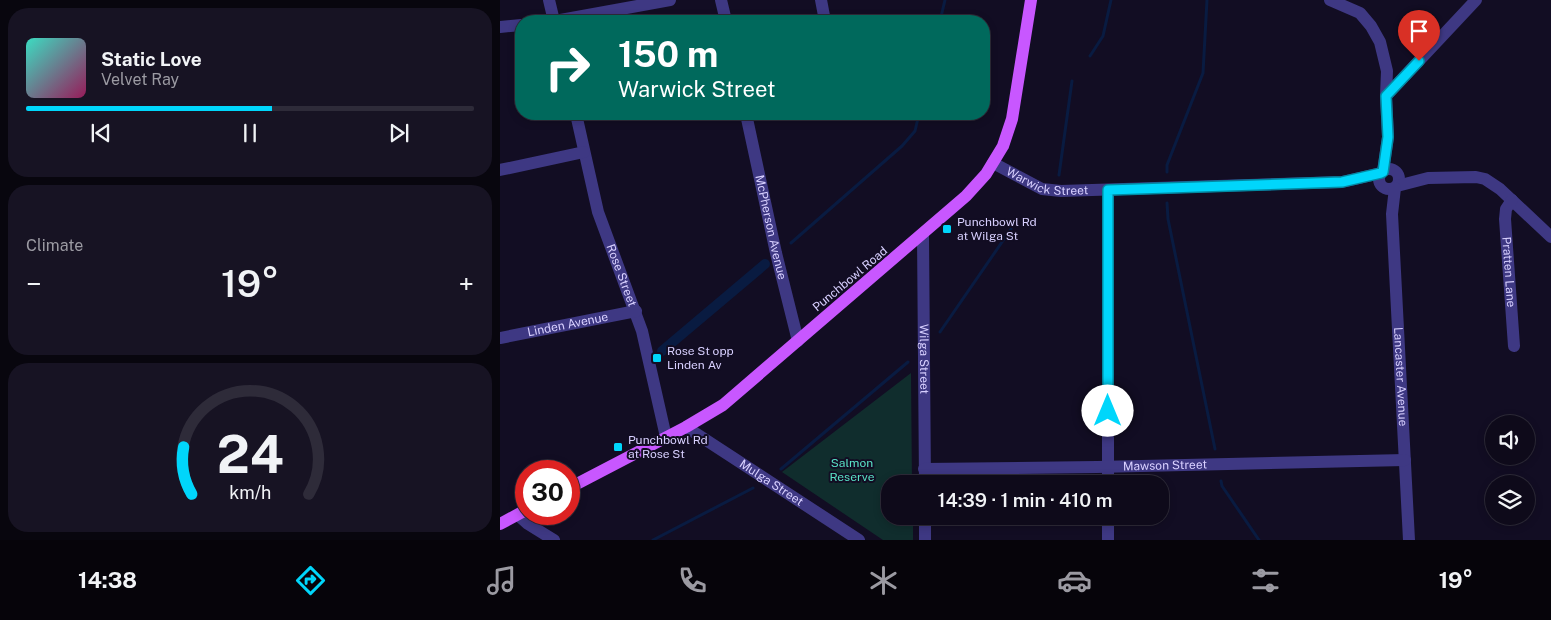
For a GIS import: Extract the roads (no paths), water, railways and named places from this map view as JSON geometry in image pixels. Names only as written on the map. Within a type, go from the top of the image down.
[{"type":"main road","name":"Punchbowl Road","points":[[580,482],[686,427],[722,405],[923,235],[972,191],[993,163],[1006,138],[1012,119],[1031,0]]},
{"type":"main road","points":[[500,524],[515,516]]},
{"type":"street","points":[[549,0],[553,15]]},
{"type":"street","points":[[587,15],[670,0]]},
{"type":"street","points":[[721,0],[725,15]]},
{"type":"street","points":[[821,0],[825,15]]},
{"type":"street","name":"Lancaster Avenue","points":[[1330,0],[1360,13],[1371,26],[1376,34],[1387,71],[1389,180],[1409,540]]},
{"type":"street","points":[[1386,96],[1476,0]]},
{"type":"street","points":[[500,27],[515,26]]},
{"type":"street","name":"Rose Street","points":[[577,120],[603,227],[636,311],[650,360],[666,437]]},
{"type":"street","name":"McPherson Avenue","points":[[747,120],[776,253],[798,341]]},
{"type":"street","points":[[500,170],[584,152]]},
{"type":"street","name":"Warwick Street","points":[[993,163],[1047,190],[1108,190],[1342,182],[1363,185],[1389,180],[1476,177],[1489,181],[1512,200]]},
{"type":"street","points":[[1108,190],[1108,475]]},
{"type":"street","points":[[1512,200],[1551,237]]},
{"type":"street","name":"Pratten Lane","points":[[1512,200],[1506,209],[1504,219],[1514,346]]},
{"type":"street","name":"Wilga Street","points":[[923,235],[924,475]]},
{"type":"street","name":"Linden Avenue","points":[[500,338],[636,311]]},
{"type":"street","name":"Mulga Street","points":[[686,427],[859,540]]},
{"type":"street","name":"Mawson Street","points":[[924,469],[1405,460]]},
{"type":"street","points":[[530,525],[554,540]]},
{"type":"street","points":[[925,525],[925,540]]},
{"type":"street","points":[[1108,525],[1108,540]]},
{"type":"waterway","points":[[941,15],[945,0]]},
{"type":"waterway","points":[[1090,56],[1103,36],[1111,0]]},
{"type":"waterway","points":[[1167,172],[1167,165],[1203,73],[1207,0]]},
{"type":"waterway","points":[[1059,175],[1072,81]]},
{"type":"waterway","points":[[791,243],[902,146],[915,131],[918,120]]},
{"type":"waterway","points":[[1167,203],[1168,219],[1215,449]]},
{"type":"waterway","points":[[940,332],[1011,229]]},
{"type":"waterway","points":[[662,351],[765,264]]},
{"type":"waterway","points":[[781,469],[908,362]]},
{"type":"waterway","points":[[1221,481],[1222,486],[1259,540]]},
{"type":"waterway","points":[[653,540],[753,488]]},
{"type":"place","name":"Punchbowl Rd at Wilga St","points":[[947,229]]},
{"type":"place","name":"Rose St opp Linden Av","points":[[657,358]]},
{"type":"place","name":"Punchbowl Rd at Rose St","points":[[618,447]]},
{"type":"park label","name":"Salmon Reserve","points":[[852,470]]}]
